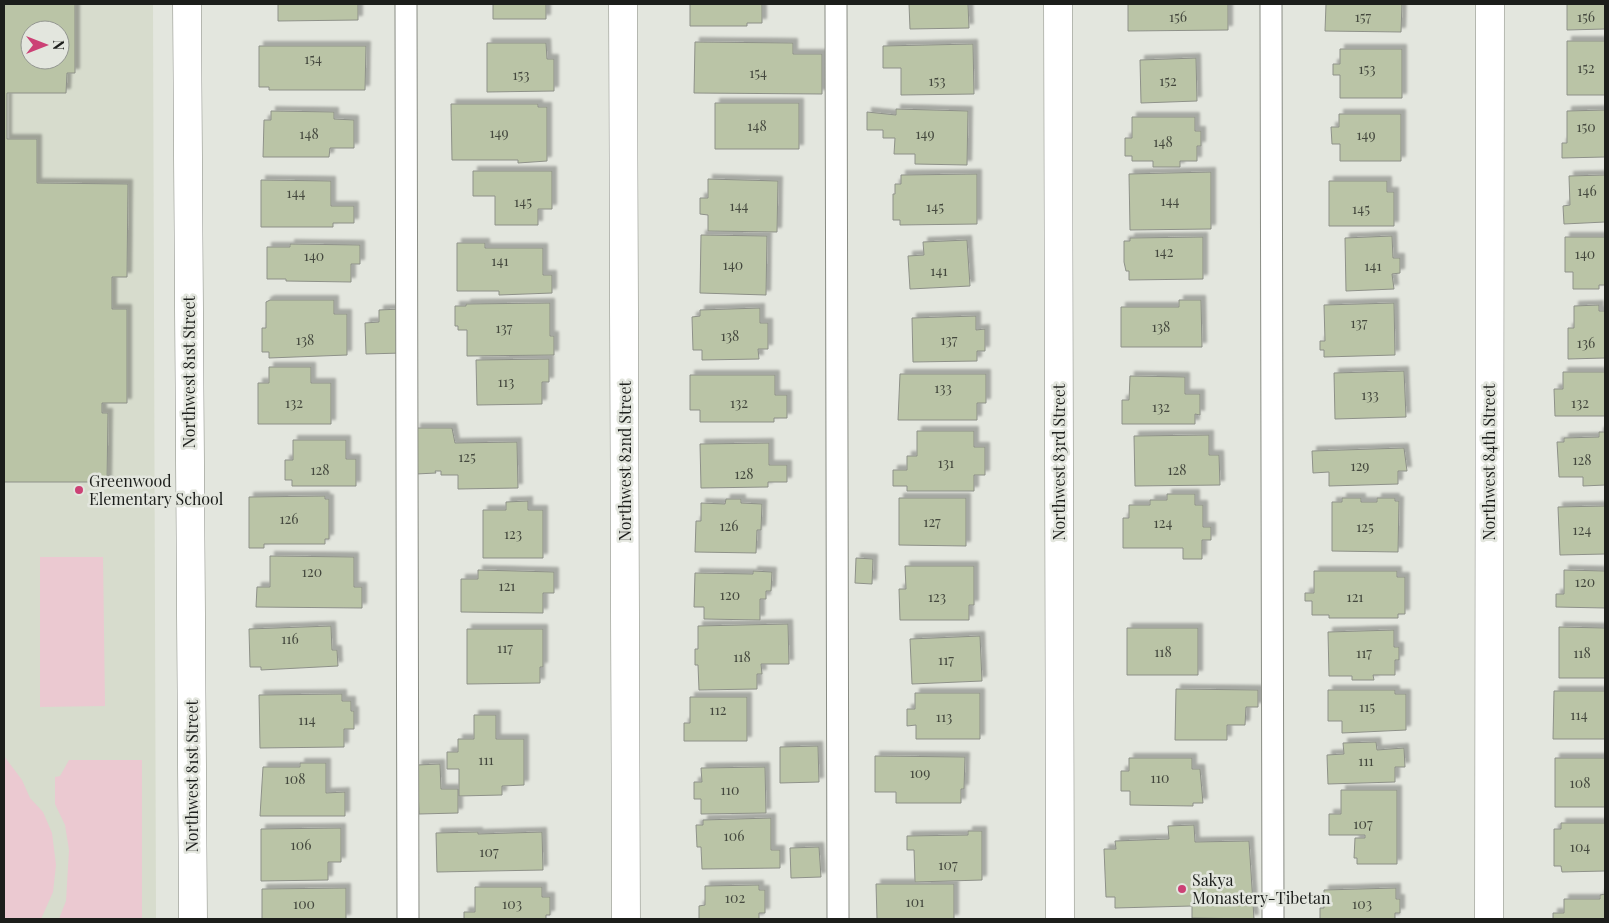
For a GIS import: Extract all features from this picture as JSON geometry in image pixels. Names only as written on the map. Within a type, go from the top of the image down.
[{"type":"street","name":"Northwest 81st Street","points":[[187,4],[193,919]]},
{"type":"street","name":"Northwest 82nd Street","points":[[623,4],[626,919]]},
{"type":"street","name":"Northwest 83rd Street","points":[[1058,4],[1060,919]]},
{"type":"street","name":"Northwest 84th Street","points":[[1489,919],[1490,4]]},
{"type":"lane","points":[[406,4],[408,919]]},
{"type":"lane","points":[[836,4],[838,919]]},
{"type":"lane","points":[[1272,4],[1273,919]]},
{"type":"shaded area","name":"Greenwood Elementary School","points":[[4,4],[153,4],[156,919],[4,919]]},
{"type":"shaded area","points":[[40,557],[103,557],[105,706],[40,707]]},
{"type":"shaded area","points":[[4,756],[22,780],[30,798],[43,812],[52,833],[56,865],[53,892],[41,919],[4,919]]},
{"type":"shaded area","points":[[69,760],[142,760],[142,919],[59,919],[66,901],[69,850],[65,825],[55,804],[55,777],[60,776]]},
{"type":"building","points":[[4,4],[75,4],[75,73],[67,73],[66,93],[7,93],[7,139],[37,139],[37,183],[128,184],[127,277],[112,277],[112,309],[127,309],[127,403],[102,403],[102,413],[108,413],[107,482],[4,482]]},
{"type":"building","points":[[278,4],[358,4],[358,20],[278,21]]},
{"type":"building","points":[[493,4],[546,4],[546,19],[493,19]]},
{"type":"building","points":[[690,4],[762,4],[762,23],[747,23],[747,26],[690,26]]},
{"type":"building","points":[[909,4],[968,4],[969,28],[910,29]]},
{"type":"building","points":[[1128,4],[1228,4],[1228,30],[1128,31]]},
{"type":"building","points":[[1326,4],[1402,4],[1401,32],[1325,31]]},
{"type":"building","points":[[1567,4],[1605,4],[1605,29],[1567,30]]},
{"type":"building","points":[[1567,41],[1605,41],[1605,95],[1567,95]]},
{"type":"building","points":[[695,42],[793,43],[793,54],[822,54],[822,94],[694,93]]},
{"type":"building","points":[[487,43],[546,43],[547,59],[554,59],[554,91],[487,92]]},
{"type":"building","points":[[973,44],[974,94],[901,95],[901,68],[883,68],[883,46]]},
{"type":"building","points":[[259,46],[366,46],[365,90],[269,90],[269,87],[259,87]]},
{"type":"building","points":[[1340,49],[1402,49],[1402,98],[1340,98],[1340,75],[1333,75],[1333,64],[1340,64]]},
{"type":"building","points":[[1196,58],[1197,101],[1141,103],[1140,60]]},
{"type":"building","points":[[715,103],[799,103],[799,149],[715,149]]},
{"type":"building","points":[[451,104],[538,104],[538,107],[547,107],[547,161],[518,163],[518,160],[452,160]]},
{"type":"building","points":[[896,109],[968,111],[967,165],[915,164],[915,154],[894,154],[895,138],[883,138],[883,130],[867,130],[867,112],[896,115]]},
{"type":"building","points":[[1605,110],[1605,157],[1562,158],[1562,143],[1567,143],[1567,111]]},
{"type":"building","points":[[271,111],[334,112],[334,119],[354,120],[354,148],[330,148],[329,157],[263,157],[264,120],[271,120]]},
{"type":"building","points":[[1339,114],[1401,114],[1401,161],[1340,161],[1340,144],[1332,144],[1331,127],[1339,127]]},
{"type":"building","points":[[1132,117],[1195,117],[1195,131],[1201,131],[1201,146],[1197,146],[1197,161],[1180,161],[1180,167],[1153,167],[1153,161],[1132,161],[1132,156],[1125,156],[1125,138],[1132,138]]},
{"type":"building","points":[[473,171],[552,171],[552,209],[538,209],[538,225],[495,225],[495,196],[473,196]]},
{"type":"building","points":[[1211,172],[1211,229],[1130,230],[1129,174]]},
{"type":"building","points":[[977,174],[977,224],[900,225],[900,220],[893,220],[893,194],[895,194],[895,184],[901,184],[901,175]]},
{"type":"building","points":[[1605,175],[1605,222],[1564,224],[1563,206],[1570,205],[1569,176]]},
{"type":"building","points":[[708,179],[778,181],[777,232],[708,231],[708,215],[700,214],[700,198],[708,198]]},
{"type":"building","points":[[261,180],[331,181],[331,206],[354,206],[354,223],[333,223],[333,227],[261,227]]},
{"type":"building","points":[[1329,181],[1387,181],[1387,192],[1394,192],[1394,226],[1329,226]]},
{"type":"building","points":[[701,235],[767,236],[766,295],[700,293]]},
{"type":"building","points":[[1392,236],[1393,258],[1400,258],[1400,273],[1392,274],[1394,289],[1346,291],[1345,238]]},
{"type":"building","points":[[1203,237],[1203,279],[1129,280],[1129,271],[1126,271],[1124,262],[1124,241],[1130,241],[1130,238]]},
{"type":"building","points":[[1565,237],[1605,237],[1605,285],[1599,285],[1599,289],[1573,289],[1573,272],[1565,272]]},
{"type":"building","points":[[967,240],[970,286],[910,289],[908,256],[924,255],[923,242]]},
{"type":"building","points":[[457,243],[485,243],[485,248],[543,248],[543,275],[552,275],[552,293],[499,295],[499,291],[457,291]]},
{"type":"building","points":[[290,244],[360,245],[360,264],[351,264],[351,282],[267,279],[267,247],[290,247]]},
{"type":"building","points":[[270,300],[334,300],[334,314],[347,314],[347,355],[269,358],[269,352],[262,352],[262,328],[266,328],[266,302]]},
{"type":"building","points":[[1179,300],[1201,300],[1202,347],[1121,347],[1121,307],[1179,307]]},
{"type":"building","points":[[550,303],[550,336],[554,336],[554,355],[467,356],[467,330],[458,330],[458,326],[455,326],[455,306],[466,306],[466,304]]},
{"type":"building","points":[[1394,303],[1395,355],[1324,357],[1324,350],[1320,350],[1320,341],[1325,341],[1324,305]]},
{"type":"building","points":[[1599,305],[1599,311],[1605,311],[1605,358],[1568,359],[1568,328],[1574,328],[1574,306]]},
{"type":"building","points":[[760,308],[760,323],[768,323],[768,349],[758,349],[759,359],[702,360],[702,350],[693,350],[692,317],[700,316],[700,310]]},
{"type":"building","points":[[400,309],[402,353],[366,354],[365,323],[379,322],[379,310]]},
{"type":"building","points":[[976,316],[976,330],[985,329],[985,351],[977,351],[977,361],[913,362],[912,318]]},
{"type":"building","points":[[549,359],[549,382],[542,382],[542,404],[477,405],[476,360]]},
{"type":"building","points":[[269,367],[311,367],[311,383],[331,383],[331,424],[258,424],[258,383],[269,383]]},
{"type":"building","points":[[1404,371],[1406,417],[1335,419],[1334,373]]},
{"type":"building","points":[[1563,372],[1605,372],[1605,416],[1555,416],[1554,389],[1563,389]]},
{"type":"building","points":[[900,374],[986,374],[986,403],[977,403],[977,420],[898,420]]},
{"type":"building","points":[[690,375],[775,375],[775,395],[787,395],[787,418],[774,418],[774,422],[700,422],[700,410],[690,410]]},
{"type":"building","points":[[1130,376],[1185,377],[1185,394],[1200,394],[1200,415],[1195,414],[1195,424],[1122,424],[1122,400],[1129,400]]},
{"type":"building","points":[[416,428],[452,428],[455,443],[517,442],[518,488],[458,489],[458,475],[441,475],[441,471],[416,474]]},
{"type":"building","points":[[917,431],[974,431],[974,447],[985,447],[985,475],[974,475],[974,491],[907,491],[907,486],[893,486],[893,470],[907,470],[907,456],[917,456]]},
{"type":"building","points":[[1599,432],[1605,432],[1605,485],[1583,486],[1583,477],[1559,477],[1557,442],[1564,442],[1564,438],[1599,437]]},
{"type":"building","points":[[1209,435],[1209,455],[1219,455],[1220,485],[1135,486],[1134,436]]},
{"type":"building","points":[[293,440],[346,440],[346,459],[356,459],[356,486],[292,486],[292,480],[285,480],[285,460],[293,460]]},
{"type":"building","points":[[769,443],[769,465],[787,465],[787,482],[768,482],[768,487],[701,488],[700,444]]},
{"type":"building","points":[[1404,448],[1407,471],[1398,471],[1398,484],[1329,486],[1329,472],[1313,473],[1312,451]]},
{"type":"building","points":[[1167,494],[1195,494],[1195,505],[1203,505],[1203,527],[1211,527],[1211,540],[1202,540],[1202,559],[1183,559],[1183,548],[1123,548],[1123,518],[1129,518],[1129,505],[1150,505],[1150,500],[1167,500]]},
{"type":"building","points":[[325,496],[325,499],[329,499],[329,539],[325,539],[325,544],[264,544],[264,548],[249,548],[249,497]]},
{"type":"building","points":[[899,498],[966,498],[966,546],[899,545]]},
{"type":"building","points":[[1342,498],[1361,498],[1361,502],[1377,502],[1377,498],[1395,498],[1395,501],[1399,501],[1398,552],[1332,551],[1332,502],[1342,502]]},
{"type":"building","points":[[726,499],[741,499],[741,503],[762,504],[761,530],[757,530],[756,553],[695,552],[696,521],[701,521],[701,503],[725,504]]},
{"type":"building","points":[[528,501],[528,510],[543,510],[543,558],[483,558],[483,510],[506,510],[506,502]]},
{"type":"building","points":[[1605,506],[1605,554],[1560,555],[1558,507]]},
{"type":"building","points":[[270,556],[354,557],[354,587],[362,587],[362,608],[256,607],[257,587],[270,587]]},
{"type":"building","points":[[856,558],[873,559],[872,584],[855,583]]},
{"type":"building","points":[[905,566],[974,566],[974,605],[969,605],[969,620],[900,620],[899,589],[906,589]]},
{"type":"building","points":[[478,570],[554,572],[554,593],[543,593],[543,613],[461,612],[461,579],[478,579]]},
{"type":"building","points":[[1564,570],[1605,571],[1605,608],[1556,607],[1556,594],[1564,594]]},
{"type":"building","points":[[753,571],[772,572],[771,591],[766,591],[766,599],[760,599],[760,620],[704,619],[704,607],[694,607],[695,573],[753,574]]},
{"type":"building","points":[[1314,571],[1397,571],[1397,577],[1405,577],[1405,614],[1398,614],[1398,618],[1329,618],[1329,615],[1312,615],[1312,601],[1305,601],[1305,593],[1314,593]]},
{"type":"building","points":[[788,624],[789,664],[761,664],[762,674],[757,674],[757,689],[699,690],[698,665],[695,665],[695,649],[698,649],[698,626]]},
{"type":"building","points":[[331,626],[332,650],[337,650],[338,666],[261,670],[261,667],[250,667],[249,629]]},
{"type":"building","points":[[1559,627],[1605,628],[1605,678],[1559,678]]},
{"type":"building","points":[[1127,628],[1198,628],[1198,675],[1127,675]]},
{"type":"building","points":[[467,629],[543,629],[543,667],[540,667],[540,683],[467,684]]},
{"type":"building","points":[[1394,630],[1394,647],[1399,647],[1399,660],[1395,660],[1395,675],[1373,675],[1374,680],[1352,680],[1352,676],[1329,676],[1328,632]]},
{"type":"building","points":[[980,636],[982,681],[912,684],[910,639]]},
{"type":"building","points":[[1176,689],[1258,690],[1258,707],[1246,707],[1245,725],[1227,725],[1227,740],[1175,740]]},
{"type":"building","points":[[1328,690],[1395,690],[1395,694],[1406,694],[1406,730],[1342,733],[1342,721],[1328,721]]},
{"type":"building","points":[[1554,691],[1605,691],[1605,739],[1553,739]]},
{"type":"building","points":[[915,693],[980,693],[980,739],[916,739],[916,725],[907,726],[907,709],[915,709]]},
{"type":"building","points":[[342,694],[342,701],[351,701],[351,711],[354,711],[354,729],[344,729],[344,747],[260,748],[259,695]]},
{"type":"building","points":[[690,697],[747,697],[747,741],[684,741],[684,723],[690,723]]},
{"type":"building","points":[[474,715],[496,715],[496,739],[524,739],[524,785],[502,786],[502,795],[459,796],[459,769],[447,769],[447,752],[458,752],[458,739],[474,739]]},
{"type":"building","points":[[1376,742],[1377,750],[1404,748],[1405,767],[1395,767],[1395,782],[1328,784],[1327,755],[1344,754],[1343,743]]},
{"type":"building","points":[[818,746],[819,782],[780,783],[780,747]]},
{"type":"building","points":[[875,756],[965,757],[964,789],[961,789],[961,803],[896,803],[896,792],[875,792]]},
{"type":"building","points":[[1129,758],[1192,758],[1192,769],[1200,769],[1203,803],[1193,803],[1193,806],[1130,805],[1130,791],[1121,791],[1121,771],[1129,771]]},
{"type":"building","points":[[1555,758],[1605,758],[1605,807],[1555,807]]},
{"type":"building","points":[[300,763],[326,763],[326,793],[345,792],[345,816],[260,816],[263,767],[300,767]]},
{"type":"building","points":[[440,764],[441,789],[458,789],[458,813],[419,814],[417,765]]},
{"type":"building","points":[[765,767],[766,813],[701,814],[701,799],[694,799],[694,782],[702,782],[701,768]]},
{"type":"building","points":[[1341,790],[1397,790],[1397,864],[1357,864],[1357,858],[1354,858],[1355,838],[1365,838],[1365,835],[1329,835],[1329,814],[1341,814]]},
{"type":"building","points":[[771,818],[771,850],[780,850],[780,868],[702,869],[701,847],[697,847],[696,825],[703,825],[703,820]]},
{"type":"building","points":[[1561,823],[1605,823],[1605,871],[1562,872],[1561,866],[1554,866],[1554,829],[1561,829]]},
{"type":"building","points":[[1194,825],[1195,842],[1249,841],[1254,919],[1192,918],[1192,906],[1115,908],[1115,897],[1106,897],[1104,849],[1116,849],[1115,841],[1169,839],[1168,826]]},
{"type":"building","points":[[341,828],[341,862],[328,862],[328,880],[261,881],[261,829]]},
{"type":"building","points":[[968,831],[982,831],[982,880],[915,882],[914,850],[907,850],[907,836],[968,835]]},
{"type":"building","points":[[478,832],[478,834],[542,832],[543,870],[437,872],[436,833]]},
{"type":"building","points":[[819,847],[821,877],[791,878],[790,848]]},
{"type":"building","points":[[876,884],[954,884],[954,919],[877,919]]},
{"type":"building","points":[[759,885],[759,890],[765,890],[765,913],[759,913],[759,919],[699,919],[699,906],[705,905],[705,886]]},
{"type":"building","points":[[475,887],[542,887],[542,897],[550,897],[550,915],[546,915],[546,919],[464,919],[464,912],[475,912]]},
{"type":"building","points":[[346,888],[346,919],[262,919],[262,889]]},
{"type":"building","points":[[1396,888],[1396,899],[1400,899],[1400,913],[1395,913],[1395,919],[1320,919],[1320,908],[1324,908],[1324,890]]},
{"type":"building","points":[[1605,894],[1605,919],[1553,919],[1553,913],[1564,913],[1564,899],[1600,899],[1600,895]]},
{"type":"place","name":"Greenwood Elementary School","points":[[79,490]]},
{"type":"place","name":"Sakya Monastery-Tibetan","points":[[1182,889]]}]
